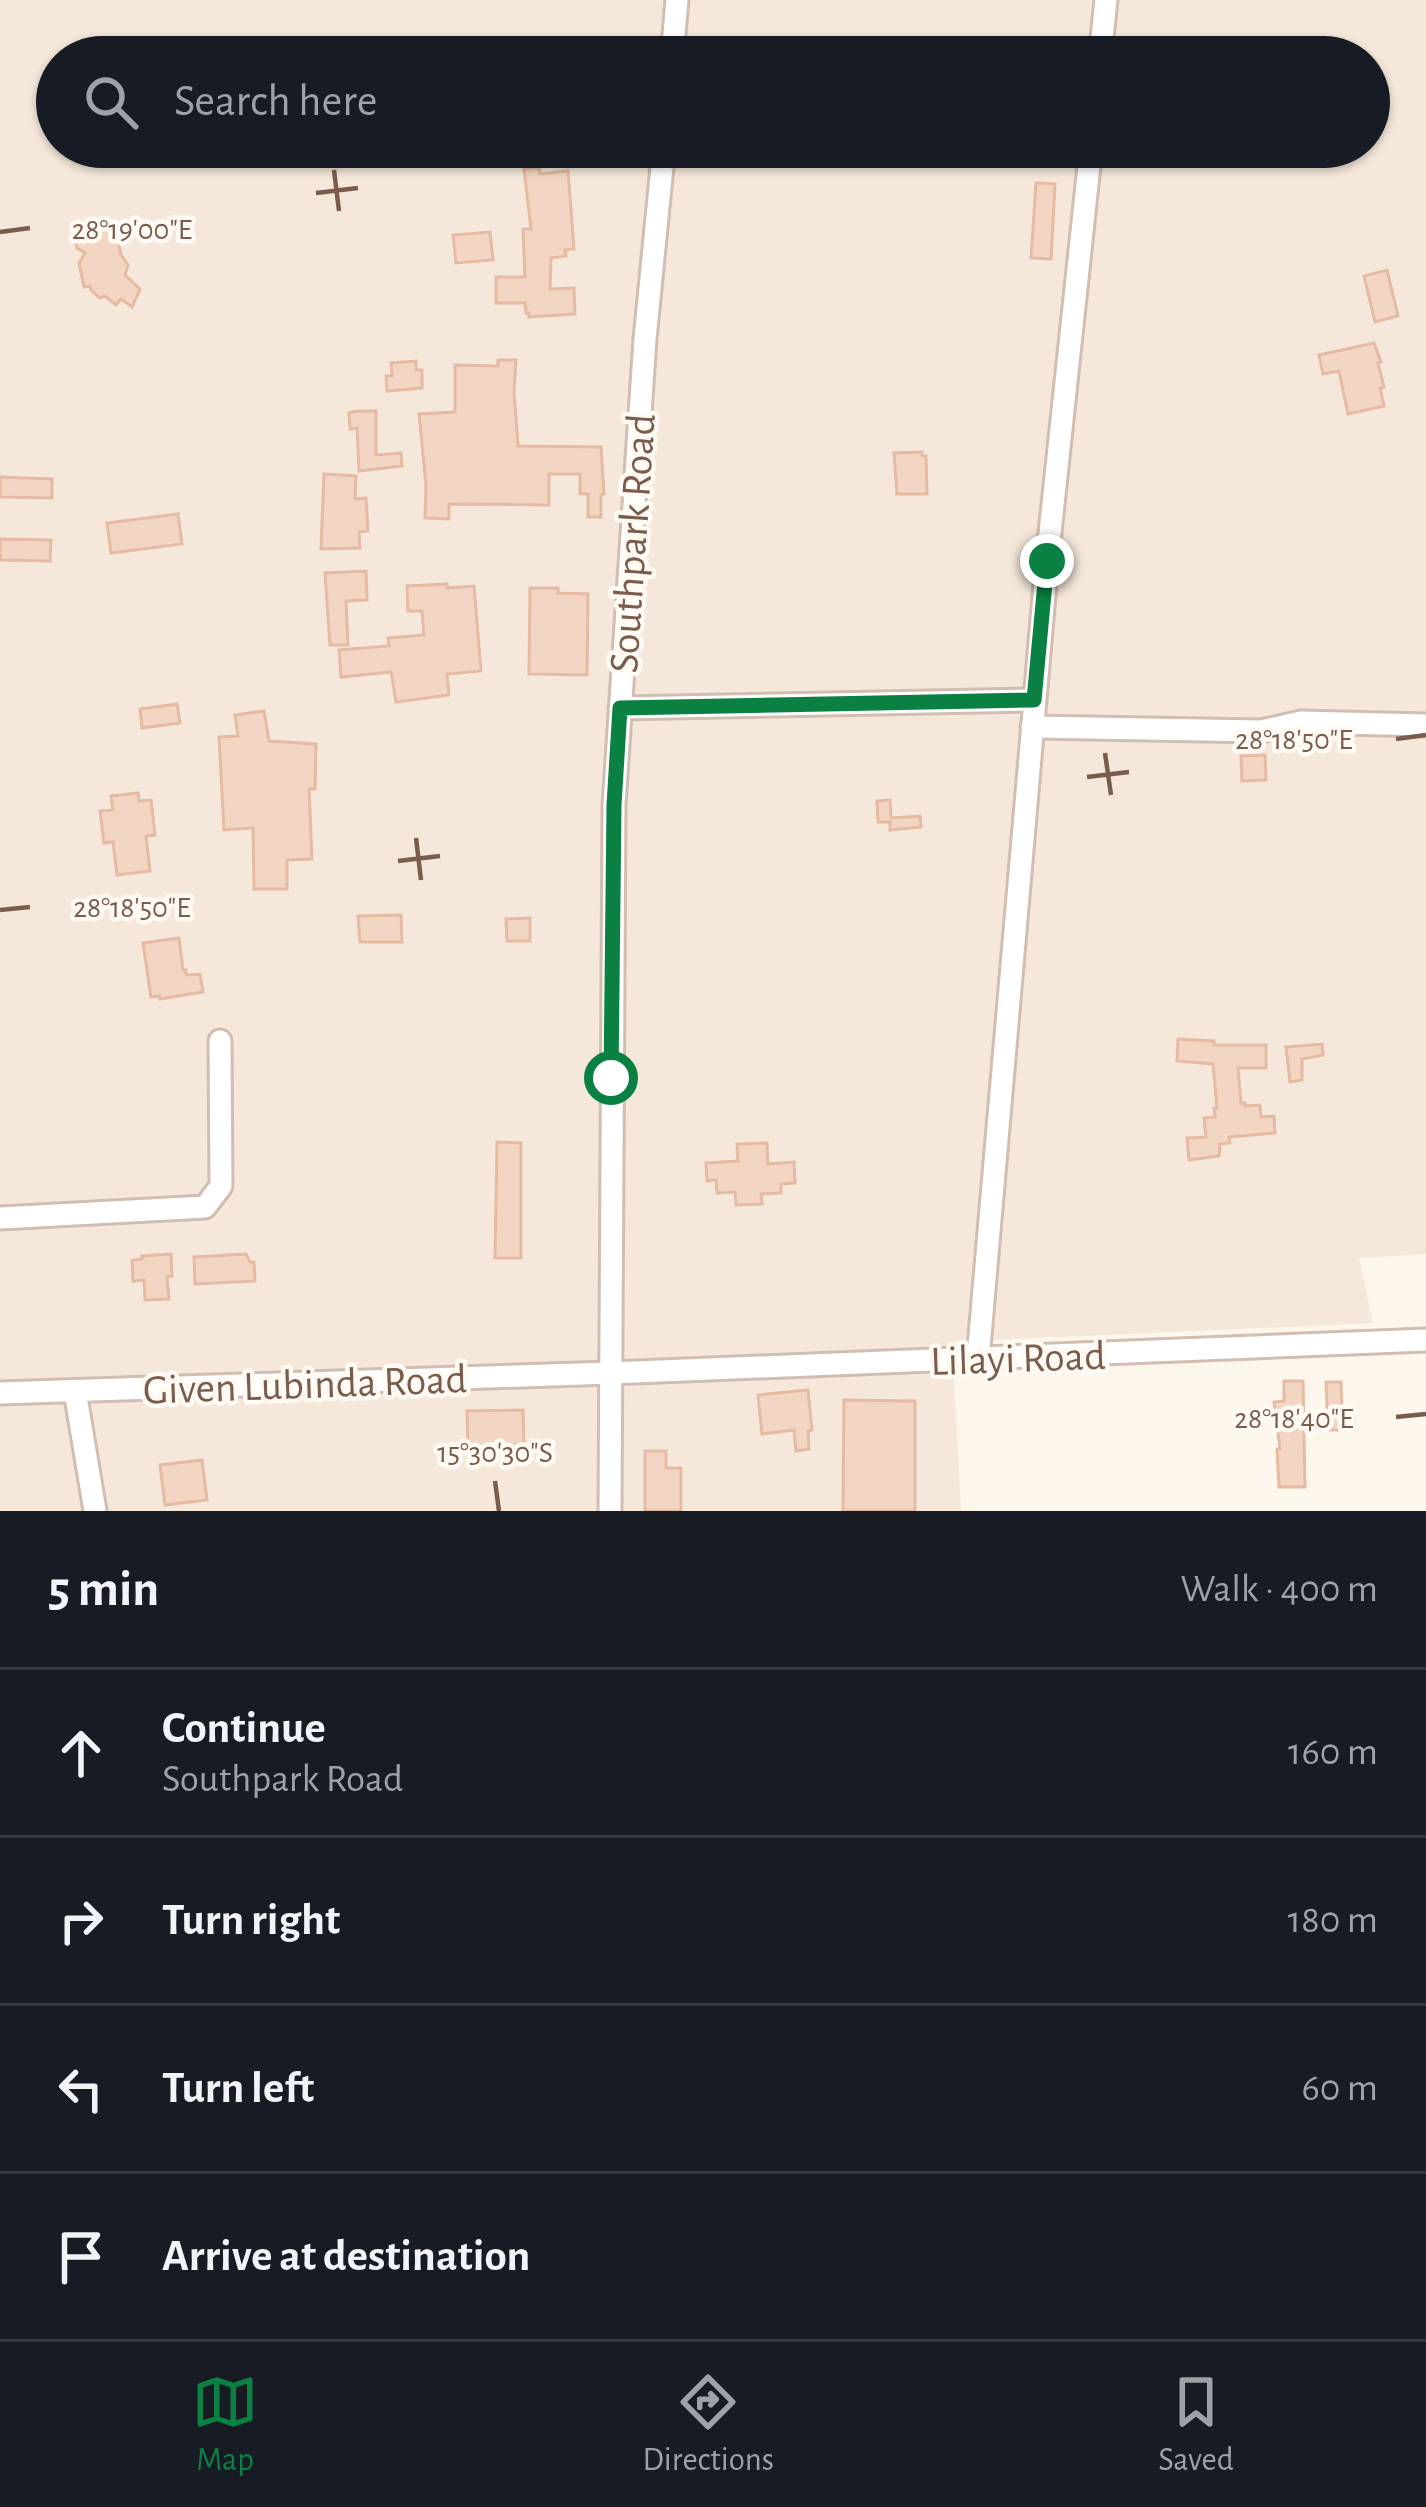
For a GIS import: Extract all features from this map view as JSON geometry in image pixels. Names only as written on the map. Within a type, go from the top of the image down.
[{"type":"street","points":[[674,36],[677,0]]},
{"type":"street","points":[[1102,36],[1106,0]]},
{"type":"street","name":"Southpark Road","points":[[610,1511],[614,805],[645,339],[662,168]]},
{"type":"street","points":[[978,1359],[1034,700],[1089,168]]},
{"type":"street","points":[[620,708],[1034,700]]},
{"type":"street","points":[[1032,727],[1261,731],[1300,722],[1426,725]]},
{"type":"street","points":[[0,1218],[205,1207],[221,1186],[220,1041]]},
{"type":"street","name":"Lilayi Road","points":[[611,1373],[1426,1340]]},
{"type":"street","name":"Given Lubinda Road","points":[[0,1394],[611,1373]]},
{"type":"street","points":[[75,1391],[95,1511]]},
{"type":"shaded area","points":[[0,0],[1426,0],[1426,1254],[1359,1258],[1373,1323],[952,1342],[961,1511],[0,1511]]},
{"type":"building","points":[[539,168],[540,174],[568,171],[574,249],[565,250],[566,256],[551,258],[550,289],[574,288],[575,314],[529,317],[525,303],[496,303],[496,277],[525,277],[523,229],[531,229],[524,169]]},
{"type":"building","points":[[1036,183],[1055,184],[1051,259],[1031,258]]},
{"type":"building","points":[[91,227],[92,232],[110,228],[117,233],[128,265],[125,275],[140,289],[132,307],[121,299],[116,305],[105,296],[100,298],[90,286],[84,287],[79,263],[85,253],[77,248],[73,230]]},
{"type":"building","points":[[490,232],[493,260],[456,263],[453,235]]},
{"type":"building","points":[[1387,270],[1398,316],[1375,322],[1364,276]]},
{"type":"building","points":[[1374,343],[1381,362],[1384,406],[1348,414],[1339,371],[1323,374],[1319,355]]},
{"type":"building","points":[[498,360],[516,360],[518,446],[601,447],[601,517],[588,517],[588,494],[580,494],[580,474],[549,474],[549,505],[449,504],[449,519],[425,518],[419,414],[455,412],[455,365],[498,366]]},
{"type":"building","points":[[416,361],[416,370],[422,370],[422,388],[387,391],[391,363]]},
{"type":"building","points":[[376,411],[376,455],[401,453],[402,466],[359,471],[357,428],[350,429],[349,413]]},
{"type":"building","points":[[922,452],[927,494],[897,494],[894,453]]},
{"type":"building","points":[[324,474],[356,476],[355,499],[366,498],[368,531],[359,532],[360,548],[321,549]]},
{"type":"building","points":[[0,477],[52,479],[52,498],[0,497]]},
{"type":"building","points":[[178,514],[182,544],[111,553],[107,523]]},
{"type":"building","points":[[0,539],[51,540],[50,561],[0,560]]},
{"type":"building","points":[[366,571],[367,600],[346,601],[348,645],[330,645],[325,573]]},
{"type":"building","points":[[447,584],[447,588],[474,586],[481,671],[447,674],[449,695],[396,702],[391,672],[341,677],[339,650],[389,646],[388,638],[424,635],[422,611],[408,611],[407,586]]},
{"type":"building","points":[[530,588],[588,594],[587,675],[529,674]]},
{"type":"building","points":[[177,704],[180,723],[142,728],[140,709]]},
{"type":"building","points":[[264,711],[269,741],[316,744],[315,789],[309,789],[312,859],[287,860],[287,889],[254,889],[253,828],[224,830],[219,737],[238,736],[235,715]]},
{"type":"building","points":[[1265,755],[1266,780],[1242,781],[1241,756]]},
{"type":"building","points":[[138,793],[139,801],[151,800],[155,835],[146,836],[150,871],[117,875],[113,842],[104,843],[100,811],[113,810],[111,796]]},
{"type":"building","points":[[890,800],[891,818],[920,816],[921,827],[890,830],[890,822],[878,822],[877,801]]},
{"type":"building","points":[[401,915],[402,942],[360,942],[358,916]]},
{"type":"building","points":[[530,918],[530,941],[507,941],[506,919]]},
{"type":"building","points":[[179,938],[183,970],[186,975],[200,974],[203,992],[151,997],[143,943]]},
{"type":"building","points":[[1178,1039],[1266,1045],[1266,1068],[1238,1068],[1241,1103],[1260,1105],[1261,1117],[1274,1116],[1275,1133],[1229,1137],[1230,1143],[1220,1144],[1219,1156],[1189,1160],[1187,1138],[1206,1137],[1204,1118],[1215,1117],[1213,1064],[1177,1061]]},
{"type":"building","points":[[1322,1044],[1323,1055],[1302,1059],[1302,1080],[1290,1082],[1286,1047]]},
{"type":"building","points":[[497,1142],[521,1143],[521,1258],[495,1258]]},
{"type":"building","points":[[767,1143],[768,1164],[794,1162],[795,1183],[781,1184],[781,1193],[761,1194],[762,1204],[736,1205],[735,1192],[717,1193],[716,1180],[707,1181],[706,1163],[738,1161],[737,1144]]},
{"type":"building","points":[[171,1254],[169,1299],[145,1300],[144,1280],[133,1281],[132,1260]]},
{"type":"building","points":[[246,1254],[254,1262],[255,1281],[195,1284],[194,1257]]},
{"type":"building","points":[[1284,1381],[1303,1381],[1305,1487],[1279,1487],[1274,1402],[1284,1401]]},
{"type":"building","points":[[1326,1382],[1341,1382],[1342,1413],[1354,1413],[1355,1430],[1328,1430]]},
{"type":"building","points":[[808,1390],[809,1449],[796,1451],[794,1430],[762,1434],[758,1395]]},
{"type":"building","points":[[844,1400],[915,1401],[915,1511],[843,1511]]},
{"type":"building","points":[[523,1410],[524,1445],[468,1447],[467,1411]]},
{"type":"building","points":[[645,1451],[666,1451],[666,1468],[681,1468],[681,1511],[645,1511]]},
{"type":"building","points":[[202,1460],[207,1500],[165,1505],[160,1465]]},
{"type":"route","points":[[611,1078],[614,805],[620,708],[1034,700],[1047,561]]}]
